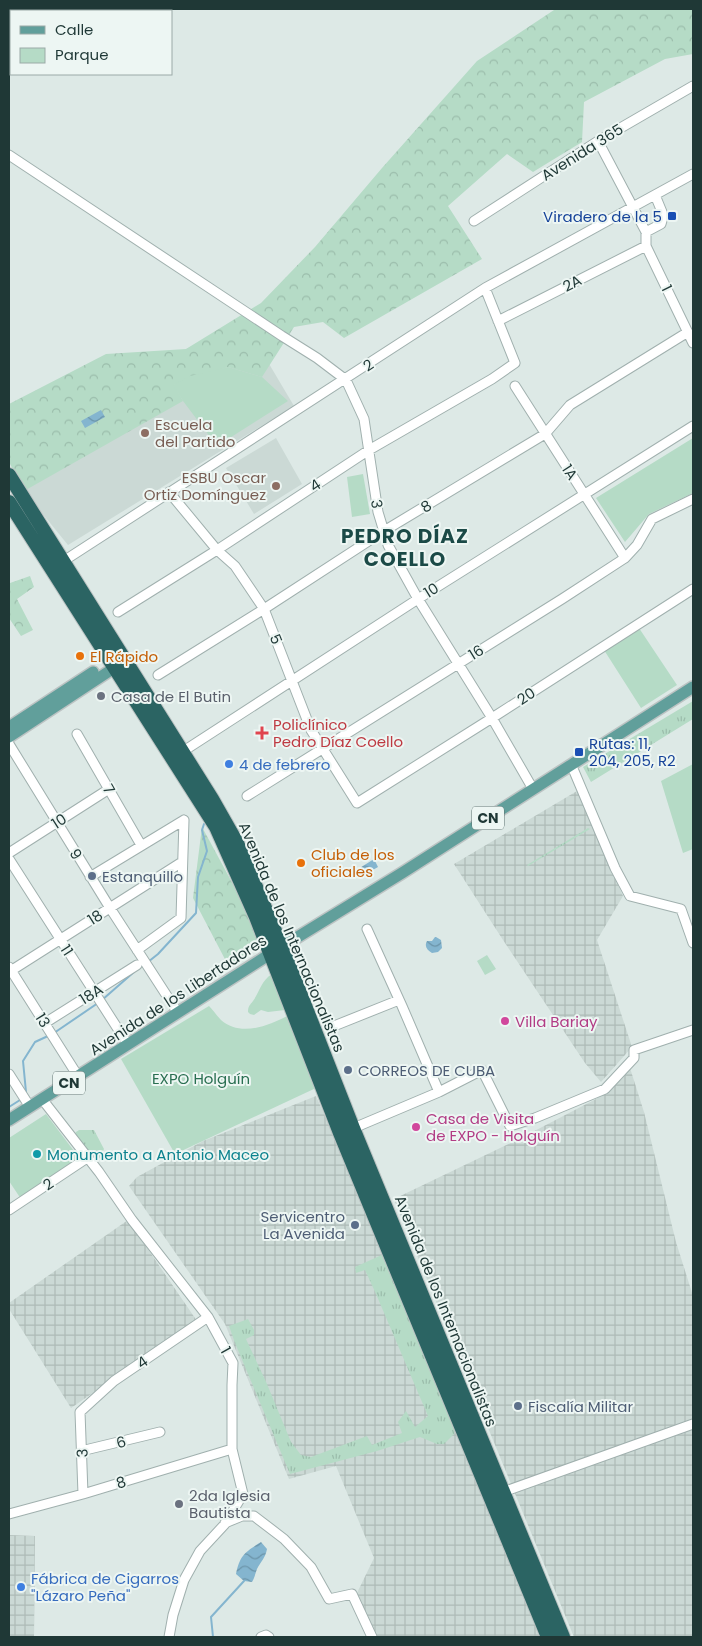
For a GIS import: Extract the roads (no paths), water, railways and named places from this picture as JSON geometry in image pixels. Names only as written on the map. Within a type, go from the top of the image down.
[{"type":"highway","name":"Avenida de los Internacionalistas","points":[[9,475],[57,565],[116,663],[177,755],[214,803],[237,843],[276,951],[548,1637]]},
{"type":"highway","name":"Avenida de los Internacionalistas","points":[[9,502],[57,565]]},
{"type":"highway","name":"Avenida de los Internacionalistas","points":[[347,1131],[503,1492],[563,1637]]},
{"type":"main road","points":[[9,727],[116,663]]},
{"type":"main road","points":[[9,737],[116,663]]},
{"type":"main road","name":"Avenida de los Libertadores","points":[[9,1120],[402,873],[693,687]]},
{"type":"street","name":"Avenida 365","points":[[474,222],[598,141],[693,86]]},
{"type":"street","name":"1","points":[[598,141],[634,206],[646,232],[646,246],[693,343]]},
{"type":"street","name":"3","points":[[9,155],[317,358],[346,380],[364,419],[378,512],[388,544],[418,598],[492,718],[533,790]]},
{"type":"street","name":"2","points":[[57,565],[346,380],[485,288],[693,174]]},
{"type":"street","points":[[646,232],[661,224],[663,217],[655,195]]},
{"type":"street","name":"2A","points":[[498,321],[646,246]]},
{"type":"street","points":[[485,288],[498,321]]},
{"type":"street","name":"4","points":[[118,612],[218,550],[369,450],[492,379],[515,363],[498,321]]},
{"type":"street","name":"8","points":[[158,675],[384,531],[545,434],[570,405],[688,332]]},
{"type":"street","name":"1A","points":[[515,386],[625,558]]},
{"type":"street","name":"10","points":[[177,755],[418,598],[693,426]]},
{"type":"street","name":"5","points":[[169,492],[218,550],[235,566],[264,609],[311,730],[357,803]]},
{"type":"street","name":"16","points":[[247,796],[625,558],[637,545],[652,520],[693,499]]},
{"type":"street","name":"20","points":[[357,803],[693,589]]},
{"type":"street","name":"7","points":[[77,734],[141,845]]},
{"type":"street","name":"9","points":[[9,744],[90,877],[178,1013]]},
{"type":"street","points":[[571,764],[615,868],[630,896],[681,909],[693,943]]},
{"type":"street","name":"10","points":[[9,853],[109,789]]},
{"type":"street","points":[[90,877],[184,820],[182,916],[180,920],[137,950]]},
{"type":"street","name":"11","points":[[9,859],[125,1040]]},
{"type":"street","name":"18","points":[[10,970],[182,862]]},
{"type":"street","points":[[367,930],[439,1092]]},
{"type":"street","name":"18A","points":[[45,1023],[137,966]]},
{"type":"street","name":"13","points":[[10,970],[76,1073]]},
{"type":"street","points":[[334,1026],[399,1000]]},
{"type":"street","points":[[347,1131],[439,1092],[482,1070],[510,1126],[535,1118],[605,1089],[634,1058],[634,1050],[693,1030]]},
{"type":"street","points":[[9,1074],[30,1107]]},
{"type":"street","name":"1","points":[[42,1099],[86,1158],[99,1172],[132,1220],[208,1317],[233,1363],[232,1449],[243,1494],[225,1524],[200,1551],[184,1580],[173,1615],[169,1637]]},
{"type":"street","name":"2","points":[[9,1210],[86,1158]]},
{"type":"street","name":"4","points":[[80,1412],[114,1381],[208,1317]]},
{"type":"street","name":"3","points":[[80,1412],[83,1494]]},
{"type":"street","points":[[503,1492],[693,1424]]},
{"type":"street","name":"6","points":[[82,1451],[160,1432]]},
{"type":"street","name":"8","points":[[9,1514],[83,1494],[232,1449]]},
{"type":"street","points":[[225,1524],[242,1516],[254,1516],[284,1539],[311,1567],[329,1599],[352,1594],[372,1637]]},
{"type":"street","points":[[261,1637],[266,1634],[269,1637]]},
{"type":"water","points":[[101,410],[105,417],[85,428],[81,421]]},
{"type":"water","points":[[374,859],[378,867],[359,878],[355,871]]},
{"type":"water","points":[[435,937],[441,940],[442,948],[438,952],[432,953],[427,949],[426,945],[427,941],[432,941]]},
{"type":"water","points":[[261,1542],[267,1549],[265,1555],[252,1582],[244,1581],[236,1574],[239,1562],[247,1552]]},
{"type":"waterway","points":[[148,962],[158,954],[196,913],[198,877],[207,851],[202,830],[204,824]]},
{"type":"waterway","points":[[102,1000],[134,972]]},
{"type":"waterway","points":[[54,1033],[98,1003]]},
{"type":"waterway","points":[[26,1092],[23,1061],[35,1042],[48,1036]]},
{"type":"waterway","points":[[9,1107],[20,1100]]},
{"type":"waterway","points":[[213,1637],[211,1617],[244,1581]]},
{"type":"place","name":"Viradero de la 5","points":[[672,216]]},
{"type":"place","name":"Escuela del Partido","points":[[145,433]]},
{"type":"place","name":"ESBU Oscar Ortiz Domínguez","points":[[276,486]]},
{"type":"place","name":"El Rápido","points":[[80,656]]},
{"type":"place","name":"Casa de El Butin","points":[[101,696]]},
{"type":"place","name":"Policlínico Pedro Díaz Coello","points":[[262,733]]},
{"type":"place","name":"Rutas: 11, 204, 205, R2","points":[[579,752]]},
{"type":"place","name":"4 de febrero","points":[[229,764]]},
{"type":"place","name":"Club de los oficiales","points":[[301,863]]},
{"type":"place","name":"Estanquillo","points":[[92,876]]},
{"type":"place","name":"Villa Bariay","points":[[505,1021]]},
{"type":"place","name":"CORREOS DE CUBA","points":[[348,1070]]},
{"type":"place","name":"Casa de Visita de EXPO - Holguín","points":[[416,1127]]},
{"type":"place","name":"Monumento a Antonio Maceo","points":[[37,1154]]},
{"type":"place","name":"Servicentro La Avenida","points":[[355,1225]]},
{"type":"place","name":"Fiscalía Militar","points":[[518,1406]]},
{"type":"place","name":"2da Iglesia Bautista","points":[[179,1504]]},
{"type":"place","name":"Fábrica de Cigarros \"Lázaro Peña\"","points":[[21,1587]]},
{"type":"district","name":"PEDRO DÍAZ COELLO","points":[[405,548]]},
{"type":"park label","name":"EXPO Holguín","points":[[201,1078]]}]
